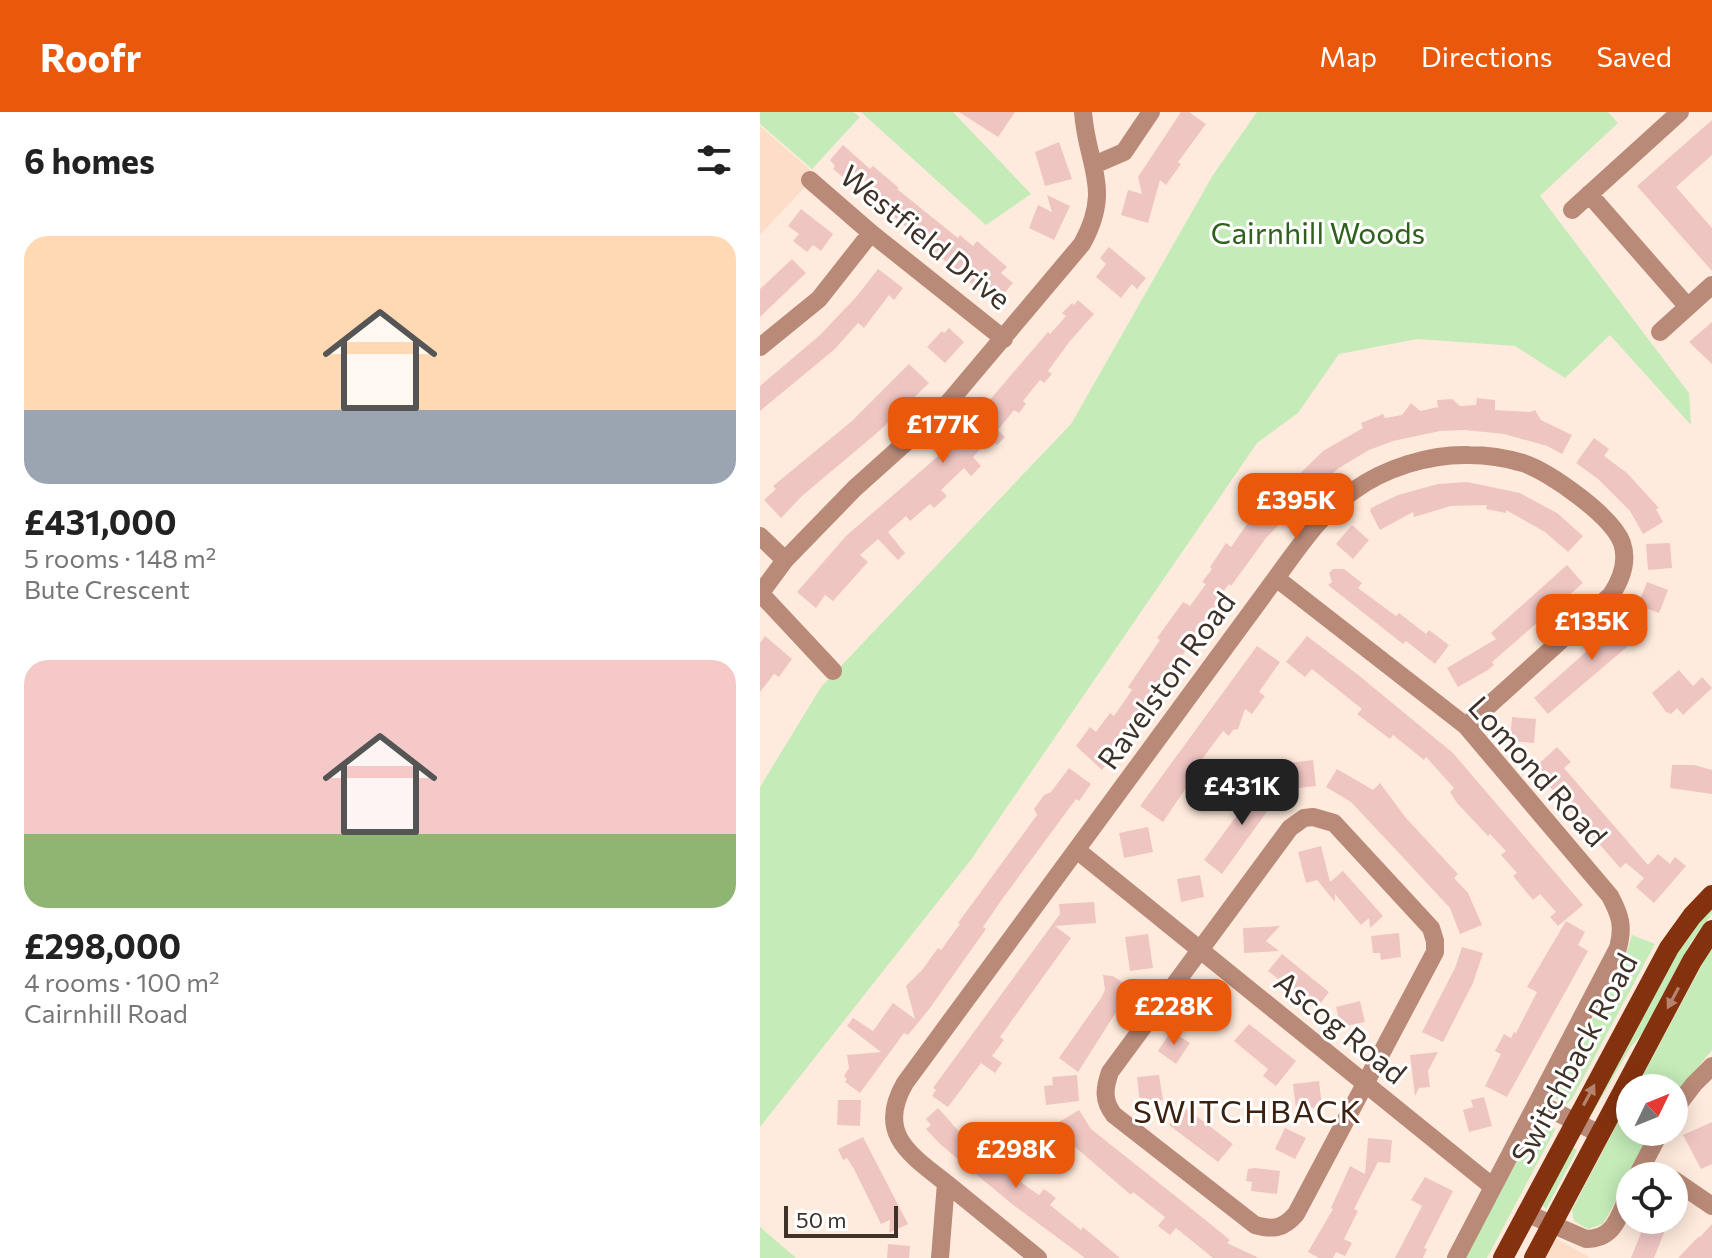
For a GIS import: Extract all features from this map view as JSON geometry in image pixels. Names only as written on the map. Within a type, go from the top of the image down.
[{"type":"main road","name":"Switchback Road","points":[[1503,1258],[1669,948],[1712,895]]},
{"type":"main road","name":"Switchback Road","points":[[1534,1258],[1692,961],[1712,930]]},
{"type":"street","points":[[833,671],[760,593],[785,560],[855,488],[943,409],[1082,244],[1093,225],[1099,196],[1083,112]]},
{"type":"street","points":[[1094,165],[1124,152],[1151,112]]},
{"type":"street","points":[[1572,210],[1680,112]]},
{"type":"street","name":"Westfield Drive","points":[[810,180],[1004,339]]},
{"type":"street","points":[[1589,194],[1688,307]]},
{"type":"street","points":[[760,347],[819,299],[871,233]]},
{"type":"street","points":[[1660,332],[1712,285]]},
{"type":"street","name":"Ravelston Road","points":[[1038,1258],[906,1150],[896,1133],[893,1114],[897,1098],[1308,535],[1354,490],[1409,464],[1441,456],[1505,458],[1548,474],[1574,492],[1608,523],[1623,545],[1624,565],[1611,595],[1466,726]]},
{"type":"street","points":[[760,536],[785,560]]},
{"type":"street","name":"Lomond Road","points":[[1276,578],[1466,726],[1610,896],[1620,915],[1623,931]]},
{"type":"street","points":[[1313,817],[1334,823],[1431,928],[1435,941],[1435,952],[1429,966],[1366,1085],[1296,1214],[1284,1226],[1270,1229],[1255,1225],[1114,1115],[1105,1099],[1110,1072],[1200,951],[1290,828],[1304,818],[1313,817]]},
{"type":"street","name":"Ascog Road","points":[[1078,851],[1493,1187]]},
{"type":"street","name":"Switchback Road","points":[[1456,1258],[1618,948],[1623,931]]},
{"type":"street","points":[[1688,1094],[1712,1066]]},
{"type":"street","points":[[1538,1103],[1600,1134]]},
{"type":"street","points":[[940,1258],[946,1183]]},
{"type":"street","points":[[1688,1190],[1712,1206]]},
{"type":"street","points":[[1526,1213],[1586,1239],[1605,1237],[1616,1223]]},
{"type":"shaded area","points":[[760,126],[811,171],[804,188],[760,235]]},
{"type":"shaded area","points":[[1554,1237],[1587,1256],[1589,1258],[1544,1258]]},
{"type":"green space","points":[[760,112],[854,112],[860,117],[812,169],[760,124]]},
{"type":"green space","points":[[861,112],[953,112],[1031,194],[986,225]]},
{"type":"green space","name":"Cairnhill Woods","points":[[1257,112],[1608,112],[1618,123],[1540,196],[1689,393],[1691,425],[1610,335],[1565,378],[1515,346],[1417,339],[1339,354],[1298,413],[1257,443],[970,861],[760,1127],[760,787],[821,687],[1071,424],[1213,175]]},
{"type":"green space","points":[[1712,905],[1712,914],[1691,942],[1646,1029],[1630,1048],[1592,1114],[1591,1110],[1673,957]]},
{"type":"green space","points":[[1632,935],[1655,944],[1567,1104],[1555,1098],[1553,1092],[1624,961]]},
{"type":"green space","points":[[1712,946],[1712,1050],[1688,1079],[1688,1074],[1643,1074]]},
{"type":"green space","points":[[1538,1122],[1551,1122],[1555,1130],[1487,1258],[1465,1258]]},
{"type":"green space","points":[[1616,1126],[1616,1146],[1646,1146],[1637,1162],[1616,1162],[1616,1201],[1603,1224],[1588,1229],[1574,1221],[1572,1210]]},
{"type":"green space","points":[[1571,1147],[1577,1150],[1546,1209],[1541,1203]]},
{"type":"green space","points":[[760,1227],[796,1258],[760,1258]]},
{"type":"building","points":[[959,112],[1015,112],[998,137]]},
{"type":"building","points":[[1181,112],[1189,112],[1206,124],[1178,162],[1181,164],[1166,185],[1160,180],[1148,223],[1121,215],[1128,190],[1142,194],[1138,177]]},
{"type":"building","points":[[1712,120],[1712,155],[1676,187],[1712,228],[1712,271],[1637,186]]},
{"type":"building","points":[[1059,142],[1072,179],[1045,186],[1035,152]]},
{"type":"building","points":[[843,145],[870,169],[873,166],[958,238],[960,235],[973,246],[977,241],[1007,267],[1001,273],[1013,283],[995,304],[868,194],[866,196],[833,169],[835,166],[830,160]]},
{"type":"building","points":[[1047,195],[1070,206],[1054,240],[1029,228],[1038,205],[1052,212]]},
{"type":"building","points":[[801,209],[833,234],[821,251],[813,245],[807,252],[793,241],[799,234],[788,226]]},
{"type":"building","points":[[1109,247],[1146,278],[1137,289],[1132,284],[1121,298],[1096,277],[1106,264],[1100,258]]},
{"type":"building","points":[[792,259],[806,273],[760,317],[760,289]]},
{"type":"building","points":[[878,269],[903,288],[894,300],[889,295],[864,328],[858,323],[835,349],[760,411],[760,386],[820,335]]},
{"type":"building","points":[[1078,300],[1094,314],[1048,371],[1052,374],[1044,383],[1040,380],[1023,401],[1026,404],[1019,413],[1014,410],[998,430],[1005,437],[997,445],[990,438],[973,457],[981,466],[971,476],[964,468],[941,490],[947,496],[934,508],[930,504],[910,521],[906,516],[888,532],[905,553],[898,560],[878,539],[860,555],[868,562],[833,601],[825,595],[816,608],[797,592],[846,536],[951,445],[1048,332],[1050,334],[1066,316],[1062,313]]},
{"type":"building","points":[[1712,322],[1712,364],[1689,342]]},
{"type":"building","points":[[949,328],[964,342],[945,363],[927,347]]},
{"type":"building","points":[[909,364],[929,383],[781,518],[764,500],[776,489],[773,486],[852,421]]},
{"type":"building","points":[[1477,398],[1495,400],[1495,410],[1535,410],[1541,420],[1572,435],[1562,454],[1547,446],[1504,434],[1440,431],[1393,441],[1369,450],[1339,468],[1311,491],[1266,538],[1231,586],[1229,584],[1214,604],[1217,607],[1176,664],[1178,666],[1102,770],[1076,746],[1090,727],[1096,732],[1110,713],[1114,716],[1132,690],[1128,687],[1160,640],[1157,638],[1183,602],[1190,606],[1206,584],[1202,582],[1226,543],[1231,547],[1260,502],[1266,507],[1323,451],[1363,428],[1361,423],[1383,414],[1385,418],[1402,415],[1411,403],[1420,411],[1438,407],[1437,400],[1452,399],[1460,406],[1476,405]]},
{"type":"building","points":[[1594,438],[1609,449],[1604,456],[1627,473],[1659,508],[1656,509],[1663,522],[1643,534],[1630,511],[1598,479],[1576,463]]},
{"type":"building","points":[[1467,482],[1520,493],[1557,513],[1583,536],[1568,552],[1545,532],[1506,510],[1506,513],[1486,509],[1487,505],[1451,506],[1414,517],[1413,512],[1380,530],[1370,511],[1398,495],[1438,484]]},
{"type":"building","points":[[1352,525],[1369,540],[1353,559],[1336,544]]},
{"type":"building","points":[[1670,543],[1672,568],[1648,570],[1646,544]]},
{"type":"building","points":[[1567,565],[1583,583],[1492,662],[1494,665],[1488,670],[1458,687],[1447,668],[1496,639],[1491,633]]},
{"type":"building","points":[[1333,569],[1344,569],[1362,583],[1358,588],[1396,616],[1399,613],[1426,634],[1429,630],[1449,645],[1435,664],[1406,641],[1403,644],[1328,585],[1332,582],[1329,573]]},
{"type":"building","points":[[1647,582],[1668,590],[1659,613],[1638,605]]},
{"type":"building","points":[[1632,611],[1648,629],[1548,714],[1534,698]]},
{"type":"building","points":[[765,636],[792,659],[779,677],[774,674],[760,692],[760,643]]},
{"type":"building","points":[[1307,636],[1453,753],[1583,905],[1558,926],[1550,917],[1556,912],[1540,894],[1533,900],[1513,876],[1517,873],[1501,855],[1506,851],[1457,803],[1450,792],[1454,788],[1426,757],[1424,760],[1393,735],[1390,739],[1357,714],[1362,709],[1312,669],[1305,677],[1286,662]]},
{"type":"building","points":[[1257,646],[1280,662],[1259,692],[1265,696],[1252,714],[1245,709],[1238,729],[1229,736],[1223,731],[1191,774],[1194,776],[1163,822],[1140,806]]},
{"type":"building","points":[[1679,670],[1693,686],[1702,677],[1712,688],[1683,715],[1677,708],[1671,714],[1666,712],[1652,693]]},
{"type":"building","points":[[1512,717],[1536,719],[1534,743],[1510,741]]},
{"type":"building","points":[[1557,747],[1571,762],[1564,768],[1648,865],[1658,854],[1670,864],[1675,857],[1686,866],[1654,903],[1636,887],[1644,878],[1626,863],[1620,868],[1534,768]]},
{"type":"building","points":[[1313,760],[1316,786],[1283,790],[1281,764]]},
{"type":"building","points":[[1672,765],[1694,765],[1712,770],[1712,794],[1670,788]]},
{"type":"building","points":[[1069,768],[1091,784],[1079,801],[1076,799],[1003,898],[983,927],[986,929],[930,1008],[908,1035],[904,1033],[860,1093],[845,1082],[847,1079],[844,1076],[849,1068],[847,1055],[881,1052],[847,1026],[853,1018],[873,1031],[893,1003],[915,1019],[906,986],[938,948],[941,950],[1037,815],[1034,809]]},
{"type":"building","points":[[1337,769],[1373,790],[1380,783],[1406,818],[1458,874],[1454,878],[1468,893],[1482,925],[1460,934],[1450,908],[1351,802],[1326,787]]},
{"type":"building","points":[[1263,780],[1281,792],[1222,874],[1204,860]]},
{"type":"building","points":[[1148,827],[1153,852],[1124,858],[1119,833]]},
{"type":"building","points":[[1321,846],[1330,882],[1343,871],[1383,916],[1370,928],[1369,918],[1361,925],[1335,894],[1335,902],[1317,880],[1306,883],[1298,852]]},
{"type":"building","points":[[1200,875],[1204,897],[1181,902],[1177,879]]},
{"type":"building","points":[[1094,902],[1096,923],[1055,926],[1071,938],[1000,1037],[1004,1040],[992,1056],[1002,1063],[995,1073],[981,1063],[948,1107],[932,1096],[936,1090],[933,1088],[1060,914],[1059,904]]},
{"type":"building","points":[[1566,921],[1585,932],[1578,945],[1588,951],[1507,1097],[1485,1086],[1501,1054],[1495,1051],[1504,1034],[1511,1038],[1516,1033],[1537,992],[1527,987]]},
{"type":"building","points":[[1280,926],[1266,941],[1279,951],[1244,953],[1243,928]]},
{"type":"building","points":[[1399,933],[1401,957],[1381,960],[1380,953],[1373,953],[1371,936]]},
{"type":"building","points":[[1148,934],[1153,968],[1130,971],[1125,937]]},
{"type":"building","points":[[1462,947],[1483,953],[1473,983],[1443,1042],[1422,1032],[1455,968]]},
{"type":"building","points":[[1282,954],[1329,992],[1316,1009],[1268,971]]},
{"type":"building","points":[[1103,975],[1113,976],[1129,987],[1129,992],[1078,1072],[1059,1058],[1101,998],[1105,990]]},
{"type":"building","points":[[1218,999],[1222,1021],[1196,1025],[1193,1003]]},
{"type":"building","points":[[1360,1001],[1365,1022],[1341,1027],[1336,1007]]},
{"type":"building","points":[[1249,1024],[1296,1061],[1276,1086],[1263,1076],[1268,1069],[1234,1041]]},
{"type":"building","points":[[1171,1031],[1190,1043],[1176,1064],[1158,1051]]},
{"type":"building","points":[[1438,1052],[1428,1071],[1430,1087],[1419,1088],[1415,1096],[1410,1055]]},
{"type":"building","points":[[1077,1075],[1079,1101],[1046,1105],[1044,1086],[1053,1085],[1052,1077]]},
{"type":"building","points":[[1159,1075],[1163,1100],[1140,1103],[1137,1077]]},
{"type":"building","points":[[1319,1081],[1322,1107],[1296,1109],[1293,1084]]},
{"type":"building","points":[[1484,1097],[1492,1126],[1469,1132],[1463,1110],[1473,1107],[1471,1100]]},
{"type":"building","points":[[838,1100],[861,1100],[860,1126],[837,1125]]},
{"type":"building","points":[[1183,1106],[1233,1144],[1218,1162],[1169,1125]]},
{"type":"building","points":[[938,1108],[976,1147],[1039,1195],[1044,1189],[1056,1198],[1050,1205],[1120,1258],[1085,1258],[1012,1204],[926,1129],[931,1125],[926,1119]]},
{"type":"building","points":[[1079,1110],[1091,1129],[1230,1240],[1227,1243],[1259,1258],[1213,1258],[1176,1228],[1170,1235],[1158,1226],[1165,1217],[1133,1192],[1131,1195],[1074,1146],[1059,1122]]},
{"type":"building","points":[[1712,1122],[1712,1164],[1701,1169],[1688,1144],[1688,1133]]},
{"type":"building","points":[[1285,1128],[1306,1138],[1295,1159],[1275,1149]]},
{"type":"building","points":[[863,1137],[908,1224],[889,1233],[890,1220],[881,1224],[854,1169],[847,1158],[843,1160],[838,1149]]},
{"type":"building","points":[[1368,1138],[1392,1140],[1390,1163],[1378,1162],[1354,1209],[1358,1211],[1344,1239],[1352,1243],[1345,1256],[1336,1252],[1333,1258],[1319,1258],[1308,1252],[1333,1209],[1350,1166],[1365,1174]]},
{"type":"building","points":[[1248,1169],[1280,1171],[1277,1194],[1251,1191],[1252,1182],[1246,1181]]},
{"type":"building","points":[[1425,1177],[1453,1191],[1424,1248],[1427,1249],[1423,1258],[1395,1258],[1422,1206],[1411,1200]]},
{"type":"building","points":[[1712,1224],[1712,1258],[1678,1258],[1700,1237]]},
{"type":"building","points":[[1640,1234],[1663,1234],[1654,1258],[1631,1258]]},
{"type":"building","points":[[888,1244],[910,1246],[909,1258],[887,1258]]},
{"type":"district","name":"SWITCHBACK","points":[[1248,1112]]}]
